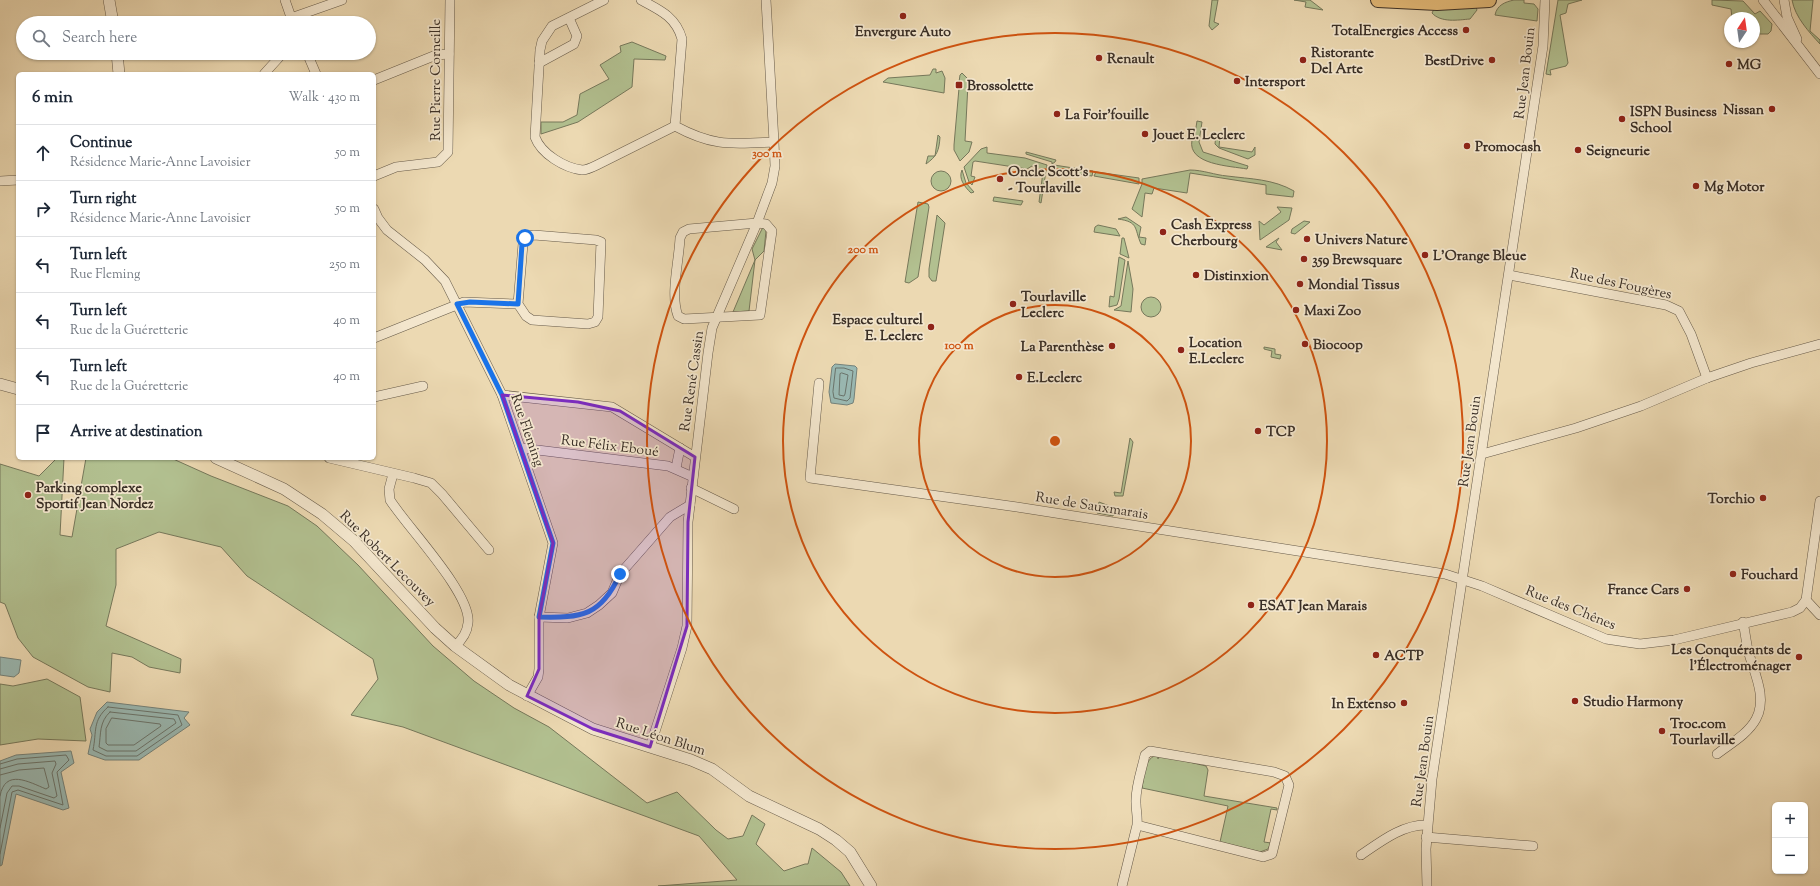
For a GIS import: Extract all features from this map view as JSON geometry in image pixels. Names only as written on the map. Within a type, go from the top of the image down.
[{"type":"main road","points":[[1378,0],[1437,3],[1488,0]]},
{"type":"street","points":[[109,0],[112,16]]},
{"type":"street","points":[[285,0],[290,16]]},
{"type":"street","points":[[304,16],[342,0]]},
{"type":"street","name":"Rue Pierre Corneille","points":[[376,175],[396,167],[438,162],[448,152],[450,0]]},
{"type":"street","points":[[604,0],[552,26],[547,32],[541,45],[535,137],[538,145],[551,157],[573,168],[584,170],[597,166],[675,126]]},
{"type":"street","points":[[642,0],[666,13],[675,21],[680,30],[682,39],[675,126]]},
{"type":"street","name":"Rue René Cassin","points":[[650,747],[682,648],[687,626],[688,529],[691,488],[712,328],[757,223],[772,183],[774,142],[766,0]]},
{"type":"street","name":"Rue Jean Bouin","points":[[1428,886],[1426,837],[1432,780],[1543,46],[1546,0]]},
{"type":"street","points":[[1784,0],[1787,17],[1802,52]]},
{"type":"street","points":[[1762,1],[1820,74]]},
{"type":"street","points":[[539,64],[574,44],[577,36],[569,18]]},
{"type":"street","points":[[376,79],[436,55],[450,54]]},
{"type":"street","points":[[118,60],[119,72]]},
{"type":"street","points":[[266,72],[277,60]]},
{"type":"street","points":[[310,60],[315,72]]},
{"type":"street","points":[[675,126],[701,139],[712,142],[731,144],[774,142]]},
{"type":"street","points":[[0,181],[16,180]]},
{"type":"street","name":"Rue Fleming","points":[[376,219],[392,234],[425,260],[445,281],[502,395],[521,448],[534,491],[548,525],[553,543],[539,617],[539,669],[538,677],[527,696]]},
{"type":"street","points":[[757,223],[766,224],[772,231],[760,315],[717,317],[684,318],[678,316],[675,309],[680,238],[683,232],[689,229],[757,223]]},
{"type":"street","points":[[534,235],[573,238],[596,240],[601,242],[598,317],[595,322],[588,324],[532,320],[526,316],[518,304],[522,244],[527,236],[534,235]]},
{"type":"street","name":"Rue des Fougères","points":[[1509,275],[1666,305],[1679,311],[1690,334],[1707,378]]},
{"type":"street","points":[[376,337],[457,304],[470,302],[518,304]]},
{"type":"street","points":[[1482,454],[1576,428],[1641,406],[1707,378],[1751,363],[1820,344]]},
{"type":"street","name":"Rue de Sauxmarais","points":[[819,383],[810,478],[1017,507],[1445,574],[1463,579]]},
{"type":"street","points":[[0,384],[16,388]]},
{"type":"street","points":[[376,397],[423,386]]},
{"type":"street","points":[[502,395],[612,407],[695,457]]},
{"type":"street","name":"Rue Félix Eboué","points":[[521,448],[676,468],[693,477]]},
{"type":"street","points":[[676,468],[680,448]]},
{"type":"street","name":"Rue Robert Lecouvey","points":[[220,460],[284,490],[322,514],[354,541],[435,628],[455,646],[473,661],[527,696]]},
{"type":"street","points":[[337,460],[431,483],[489,550]]},
{"type":"street","points":[[393,474],[389,489],[390,500],[450,579],[464,602],[468,612],[466,632],[455,646]]},
{"type":"street","points":[[691,488],[734,509]]},
{"type":"street","points":[[1820,501],[1806,600],[1820,616]]},
{"type":"street","points":[[539,617],[568,618],[587,613],[599,605],[612,593],[620,574],[670,517],[690,505]]},
{"type":"street","name":"Rue des Chênes","points":[[1463,579],[1606,639],[1640,644],[1674,640],[1743,622],[1792,612],[1800,608],[1806,600]]},
{"type":"street","points":[[1717,754],[1743,734],[1753,723],[1760,706],[1760,689],[1748,650],[1743,622]]},
{"type":"street","name":"Rue Léon Blum","points":[[527,696],[593,729],[704,765],[749,796],[828,834],[850,852],[871,886]]},
{"type":"street","points":[[1122,886],[1137,825],[1138,816],[1136,802],[1145,755],[1150,751],[1274,772],[1285,776],[1289,785],[1272,854],[1263,857],[1137,825]]},
{"type":"street","points":[[1361,855],[1398,832],[1420,825],[1427,826]]},
{"type":"street","points":[[1426,837],[1533,846]]},
{"type":"highlighted area","points":[[502,395],[578,402],[620,411],[695,457],[688,522],[687,626],[650,747],[593,729],[527,696],[539,669],[539,617],[553,543]]},
{"type":"green space","points":[[1212,0],[1218,0],[1214,22],[1219,24],[1212,30],[1209,26]]},
{"type":"green space","points":[[1294,0],[1310,0],[1323,10],[1305,7],[1306,2]]},
{"type":"green space","points":[[1514,0],[1524,0],[1524,3],[1534,4],[1538,9],[1537,21],[1495,15],[1502,4]]},
{"type":"green space","points":[[1558,0],[1582,0],[1568,4],[1566,13],[1560,15],[1568,63],[1566,66],[1550,70],[1551,75],[1546,74]]},
{"type":"green space","points":[[1712,0],[1743,1],[1753,12],[1731,12],[1731,9],[1712,5]]},
{"type":"green space","points":[[1792,0],[1813,0],[1810,31],[1820,40],[1820,44],[1799,18]]},
{"type":"green space","points":[[1476,7],[1477,10],[1470,19],[1445,20],[1432,13],[1434,9]]},
{"type":"green space","points":[[1760,11],[1772,24],[1771,31],[1768,34],[1760,34],[1760,12],[1758,12]]},
{"type":"green space","points":[[632,42],[666,56],[665,60],[634,59],[632,87],[578,122],[541,134],[541,122],[563,122],[577,115],[580,94],[609,79],[600,65],[621,52],[620,46]]},
{"type":"green space","points":[[933,69],[936,69],[936,73],[942,71],[945,78],[944,93],[883,82],[888,78],[930,75]]},
{"type":"green space","points":[[962,73],[972,83],[968,84],[965,141],[972,142],[969,152],[960,161],[954,150],[954,145],[959,88],[961,88],[962,83],[959,82],[960,75]]},
{"type":"green space","points":[[1197,121],[1202,122],[1199,142],[1203,152],[1248,166],[1247,169],[1212,163],[1196,155],[1192,148],[1192,140],[1194,140]]},
{"type":"green space","points":[[1216,133],[1220,136],[1219,147],[1252,152],[1255,147],[1255,155],[1248,159],[1219,148],[1215,144]]},
{"type":"green space","points":[[938,135],[940,137],[940,142],[935,156]]},
{"type":"green space","points":[[987,147],[987,153],[1025,158],[1047,165],[1041,203],[1039,202],[1043,172],[1032,166],[1027,169],[975,161],[973,162],[971,176],[975,177],[972,185],[969,182],[964,167],[981,149]]},
{"type":"green space","points":[[1026,152],[1056,160],[1052,164],[1052,162],[1026,154]]},
{"type":"green space","points":[[928,156],[935,156],[930,161],[926,164]]},
{"type":"green space","points":[[1054,165],[1093,171],[1092,176],[1050,170]]},
{"type":"green space","points":[[962,170],[966,183],[974,192],[971,193],[963,183],[961,177]]},
{"type":"green space","points":[[1190,170],[1278,184],[1294,191],[1293,197],[1266,194],[1266,185],[1190,173],[1187,193],[1154,188],[1152,194],[1145,193],[1142,217],[1132,209],[1142,184],[1142,179]]},
{"type":"green space","points":[[941,171],[948,174],[951,181],[948,188],[941,191],[934,188],[931,181],[934,174]]},
{"type":"green space","points":[[1096,172],[1139,178],[1139,184],[1094,176]]},
{"type":"green space","points":[[994,197],[1023,201],[1021,205],[993,201]]},
{"type":"green space","points":[[918,202],[928,204],[929,207],[918,277],[909,283],[905,282]]},
{"type":"green space","points":[[1277,207],[1292,208],[1289,220],[1260,240],[1259,221],[1264,225],[1281,212]]},
{"type":"green space","points":[[937,215],[945,223],[936,281],[932,281],[929,277],[929,269]]},
{"type":"green space","points":[[1126,217],[1141,227],[1139,237],[1146,238],[1145,245],[1141,244],[1133,224],[1125,220],[1118,219]]},
{"type":"green space","points":[[1304,221],[1310,222],[1295,234],[1291,233],[1292,229]]},
{"type":"green space","points":[[1098,225],[1116,229],[1120,236],[1094,232],[1095,227]]},
{"type":"green space","points":[[763,227],[766,231],[764,251],[755,260],[752,249]]},
{"type":"green space","points":[[1122,238],[1124,238],[1129,258],[1120,254]]},
{"type":"green space","points":[[1279,238],[1276,242],[1282,250],[1266,247]]},
{"type":"green space","points":[[1119,257],[1125,260],[1119,299],[1117,305],[1109,307],[1110,296],[1114,297]]},
{"type":"green space","points":[[755,260],[749,311],[733,312]]},
{"type":"green space","points":[[1128,261],[1133,289],[1131,312],[1114,310],[1121,306]]},
{"type":"green space","points":[[1151,297],[1158,300],[1161,307],[1158,314],[1151,317],[1144,314],[1141,307],[1144,300]]},
{"type":"green space","points":[[1264,347],[1275,349],[1275,354],[1281,355],[1280,359],[1271,357],[1272,351],[1264,349]]},
{"type":"green space","points":[[1130,438],[1133,442],[1123,496],[1115,496],[1114,492],[1121,493]]},
{"type":"green space","points":[[55,460],[64,460],[60,535],[72,537],[86,460],[175,460],[211,476],[288,506],[317,526],[358,565],[433,646],[474,681],[514,708],[549,727],[647,803],[677,792],[716,830],[728,839],[743,836],[752,815],[765,824],[756,844],[784,871],[808,864],[812,848],[841,872],[850,886],[658,886],[737,880],[699,836],[403,727],[351,715],[378,679],[373,659],[247,576],[221,547],[159,532],[116,549],[116,585],[106,626],[181,659],[180,673],[149,667],[132,657],[112,653],[110,692],[88,687],[33,657],[18,638],[5,604],[0,602],[0,464],[39,476]]},
{"type":"green space","points":[[1099,502],[1112,507],[1115,512],[1113,516],[1097,513]]},
{"type":"green space","points":[[47,679],[80,697],[86,741],[38,739],[0,745],[0,684],[13,686]]},
{"type":"green space","points":[[1158,755],[1158,759],[1159,755],[1206,766],[1208,770],[1204,796],[1277,808],[1277,810],[1271,809],[1264,842],[1271,843],[1268,849],[1260,852],[1220,842],[1228,806],[1142,788],[1147,763],[1153,756]]},
{"type":"water","points":[[835,364],[855,366],[857,368],[853,403],[847,405],[831,403],[829,392],[832,367]]},
{"type":"water","points":[[0,657],[21,660],[19,673],[14,677],[0,675]]},
{"type":"water","points":[[107,702],[189,712],[184,718],[190,725],[139,760],[105,760],[88,754],[92,735],[90,729],[97,712]]},
{"type":"water","points":[[71,751],[74,763],[61,772],[69,808],[63,810],[16,794],[2,865],[0,866],[0,761],[16,755]]},
{"type":"place","name":"Envergure Auto","points":[[903,16]]},
{"type":"place","name":"TotalEnergies Access","points":[[1466,30]]},
{"type":"place","name":"Renault","points":[[1099,58]]},
{"type":"place","name":"Ristorante Del Arte","points":[[1303,60]]},
{"type":"place","name":"BestDrive","points":[[1492,60]]},
{"type":"place","name":"MG","points":[[1729,64]]},
{"type":"place","name":"Intersport","points":[[1237,81]]},
{"type":"place","name":"Brossolette","points":[[959,85]]},
{"type":"place","name":"Nissan","points":[[1772,109]]},
{"type":"place","name":"La Foir'fouille","points":[[1057,114]]},
{"type":"place","name":"ISPN Business School","points":[[1622,119]]},
{"type":"place","name":"Jouet E. Leclerc","points":[[1145,134]]},
{"type":"place","name":"Promocash","points":[[1467,146]]},
{"type":"place","name":"Seigneurie","points":[[1578,150]]},
{"type":"place","name":"Oncle Scott's - Tourlaville","points":[[1000,179]]},
{"type":"place","name":"Mg Motor","points":[[1696,186]]},
{"type":"place","name":"Cash Express Cherbourg","points":[[1163,232]]},
{"type":"place","name":"Univers Nature","points":[[1307,239]]},
{"type":"place","name":"L'Orange Bleue","points":[[1425,255]]},
{"type":"place","name":"359 Brewsquare","points":[[1304,259]]},
{"type":"place","name":"Distinxion","points":[[1196,275]]},
{"type":"place","name":"Mondial Tissus","points":[[1300,284]]},
{"type":"place","name":"Tourlaville Leclerc","points":[[1013,304]]},
{"type":"place","name":"Maxi Zoo","points":[[1296,310]]},
{"type":"place","name":"Espace culturel E. Leclerc","points":[[931,327]]},
{"type":"place","name":"Biocoop","points":[[1305,344]]},
{"type":"place","name":"La Parenthèse","points":[[1112,346]]},
{"type":"place","name":"Location E.Leclerc","points":[[1181,350]]},
{"type":"place","name":"E.Leclerc","points":[[1019,377]]},
{"type":"place","name":"TCP","points":[[1258,431]]},
{"type":"place","name":"Parking complexe Sportif Jean Nordez","points":[[28,495]]},
{"type":"place","name":"Torchio","points":[[1763,498]]},
{"type":"place","name":"Fouchard","points":[[1733,574]]},
{"type":"place","name":"France Cars","points":[[1687,589]]},
{"type":"place","name":"ESAT Jean Marais","points":[[1251,605]]},
{"type":"place","name":"ACTP","points":[[1376,655]]},
{"type":"place","name":"Les Conquérants de l’Électroménager","points":[[1799,657]]},
{"type":"place","name":"Studio Harmony","points":[[1575,701]]},
{"type":"place","name":"In Extenso","points":[[1404,703]]},
{"type":"place","name":"Troc.com Tourlaville","points":[[1662,731]]},
{"type":"route","points":[[525,238],[522,244],[518,304],[470,302],[457,304],[502,395],[553,543],[539,617],[568,618],[587,613],[599,605],[612,593],[620,574]]}]
